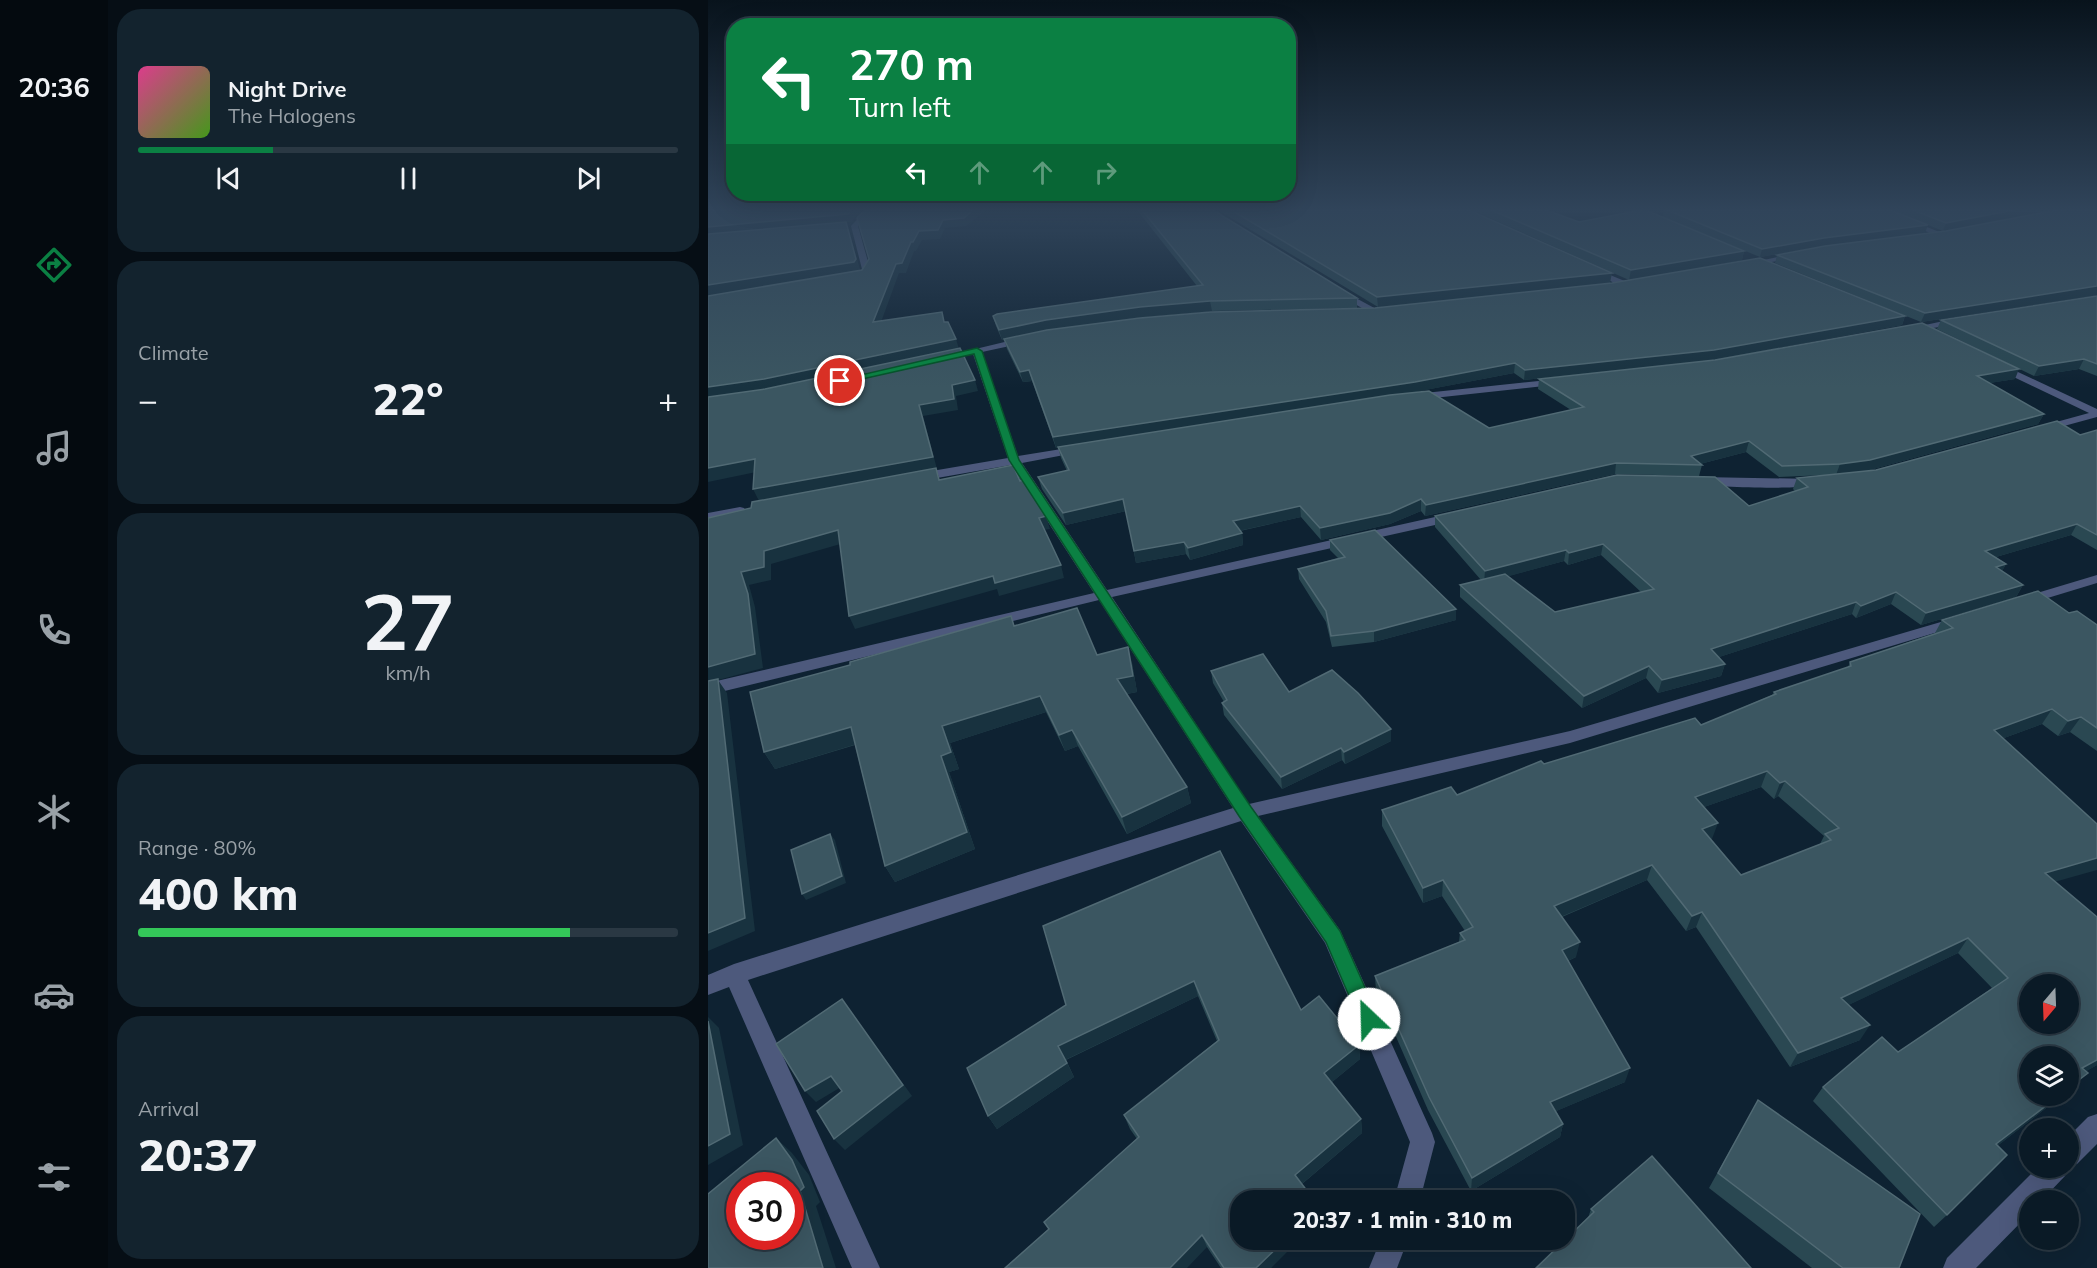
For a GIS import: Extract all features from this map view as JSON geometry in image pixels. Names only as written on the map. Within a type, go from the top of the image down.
[{"type":"street","points":[[847,278],[862,275],[866,269]]},
{"type":"street","points":[[1591,269],[1629,286]]},
{"type":"street","points":[[1774,269],[1779,271]]},
{"type":"street","points":[[1610,288],[1641,284]]},
{"type":"street","points":[[1335,287],[1375,312]]},
{"type":"street","points":[[1353,312],[1387,310]]},
{"type":"street","points":[[1901,319],[1940,338]]},
{"type":"street","points":[[1897,332],[1967,320]]},
{"type":"street","points":[[932,361],[1038,337]]},
{"type":"street","points":[[977,351],[1014,460],[1245,812],[1333,937],[1422,1142],[1410,1190]]},
{"type":"street","points":[[1991,362],[2097,414]]},
{"type":"street","points":[[1401,398],[1574,380]]},
{"type":"street","points":[[2028,433],[2097,414]]},
{"type":"street","points":[[908,480],[1096,447]]},
{"type":"street","points":[[1686,480],[1777,484],[1825,482]]},
{"type":"street","points":[[708,517],[755,508]]},
{"type":"street","points":[[708,689],[1103,595],[1464,514]]},
{"type":"street","points":[[2013,605],[2097,579]]},
{"type":"street","points":[[708,985],[734,974],[1245,812],[1570,737],[1969,618]]},
{"type":"street","points":[[734,974],[866,1268]]},
{"type":"street","points":[[2079,1144],[2097,1126]]},
{"type":"street","points":[[1957,1268],[2045,1178]]},
{"type":"street","points":[[1383,1268],[1386,1266],[1391,1250]]},
{"type":"building","points":[[708,269],[808,269],[708,285]]},
{"type":"building","points":[[894,269],[873,322],[942,312],[944,322],[948,322],[956,339],[764,379],[708,387],[708,296],[862,270]]},
{"type":"building","points":[[1190,269],[1310,269],[1357,298],[1210,301],[1140,307],[1046,320],[999,330],[993,316],[997,314],[1203,285]]},
{"type":"building","points":[[1330,269],[1603,269],[1612,273],[1377,297]]},
{"type":"building","points":[[1694,269],[1788,269],[1905,316],[1714,350],[1525,370],[1515,363],[1415,382],[1053,437],[1029,370],[1020,372],[1004,339],[1047,330],[1140,318],[1211,312],[1375,308],[1612,283]]},
{"type":"building","points":[[1813,269],[2097,269],[2097,286],[1925,313]]},
{"type":"building","points":[[2097,296],[2097,364],[2084,359],[2039,366],[1941,320]]},
{"type":"building","points":[[1922,323],[2019,369],[1977,376],[2044,414],[1870,460],[1840,464],[1782,466],[1749,441],[1691,456],[1702,465],[1616,463],[1426,505],[1421,499],[1390,513],[1320,528],[1300,506],[1233,521],[1242,533],[1188,548],[1184,542],[1134,551],[1123,499],[1063,513],[1038,477],[1069,470],[1058,447],[1390,395],[1429,391],[1489,428],[1584,407],[1539,379],[1715,360]]},
{"type":"building","points":[[960,348],[975,380],[952,385],[954,399],[919,405],[933,457],[753,489],[755,459],[708,468],[708,397],[765,389]]},
{"type":"building","points":[[2057,421],[2080,435],[2097,430],[2097,535],[2077,524],[1985,551],[2006,564],[1996,567],[2023,585],[1926,613],[1896,592],[1861,606],[1856,602],[1711,649],[1725,664],[1662,680],[1649,666],[1584,696],[1460,585],[1505,574],[1555,612],[1654,589],[1603,544],[1569,553],[1566,550],[1485,571],[1435,516],[1617,475],[1715,477],[1749,506],[1808,487],[1797,478],[1876,470]]},
{"type":"building","points":[[1013,465],[1020,481],[1023,480],[1046,516],[1039,518],[1061,565],[995,583],[993,576],[849,616],[838,530],[764,551],[764,567],[741,572],[748,594],[755,654],[708,667],[708,518],[751,508],[752,502],[936,468],[939,480]]},
{"type":"building","points":[[1375,530],[1456,609],[1374,631],[1331,636],[1326,611],[1298,569],[1345,557],[1330,540]]},
{"type":"building","points":[[2038,591],[2069,613],[2077,611],[2097,625],[2097,728],[2081,717],[2068,721],[2052,709],[1994,730],[2097,824],[2097,858],[2045,873],[2097,917],[2097,1060],[2082,1068],[2088,1073],[2079,1080],[2079,1046],[2019,1046],[2019,1106],[2046,1106],[2030,1118],[2019,1118],[2019,1126],[1996,1144],[2007,1155],[1947,1215],[1823,1087],[1882,1037],[1898,1052],[2008,978],[1968,938],[1841,998],[1870,1025],[1798,1053],[1702,912],[1692,916],[1652,865],[1554,906],[1580,942],[1562,950],[1630,1068],[1550,1102],[1563,1124],[1472,1178],[1429,1097],[1375,976],[1465,940],[1460,933],[1473,927],[1443,880],[1423,888],[1382,810],[1451,787],[1457,795],[1541,761],[1544,764],[1695,718],[1701,725],[1776,694],[1774,692],[1851,666],[1850,662],[1953,628],[1942,620]],"holes":[[[1767,771],[1780,783],[1785,781],[1839,828],[1825,834],[1831,840],[1741,875],[1702,829],[1718,823],[1695,797]]]},
{"type":"building","points":[[1077,608],[1097,655],[1128,647],[1133,676],[1117,679],[1187,787],[1122,817],[1072,730],[1059,735],[1040,696],[942,726],[951,752],[941,756],[967,832],[885,866],[851,727],[764,752],[750,692],[850,665],[850,662],[1011,616],[1014,626]]},
{"type":"building","points":[[1263,654],[1289,692],[1332,670],[1358,693],[1391,729],[1344,752],[1341,748],[1281,777],[1222,703],[1227,700],[1211,671]]},
{"type":"building","points":[[718,679],[745,918],[708,933],[708,681]]},
{"type":"building","points":[[830,834],[842,876],[802,894],[791,850]]},
{"type":"building","points":[[1220,851],[1301,1010],[1319,996],[1359,1045],[1324,1073],[1361,1119],[1295,1175],[1306,1190],[1230,1190],[1230,1250],[1275,1250],[1256,1268],[1224,1268],[1202,1235],[1170,1268],[1005,1268],[1049,1229],[1044,1222],[1139,1137],[1124,1115],[1219,1040],[1194,981],[1058,1046],[1067,1063],[988,1116],[967,1068],[1066,1005],[1043,926]]},
{"type":"building","points":[[842,999],[903,1085],[834,1139],[817,1111],[842,1091],[831,1076],[805,1091],[776,1044]]},
{"type":"building","points":[[708,1021],[730,1134],[708,1146]]},
{"type":"building","points":[[1758,1100],[1920,1214],[1899,1268],[1843,1268],[1718,1173]]},
{"type":"building","points":[[776,1138],[792,1160],[797,1172],[735,1172]]},
{"type":"building","points":[[1652,1156],[1751,1268],[1536,1268],[1555,1250],[1575,1250],[1575,1230],[1594,1212],[1591,1209]]},
{"type":"building","points":[[726,1179],[726,1250],[804,1250],[804,1204],[823,1268],[708,1268],[708,1194]]},
{"type":"route","points":[[840,381],[977,351],[1014,460],[1245,812],[1333,937],[1369,1019]]}]
